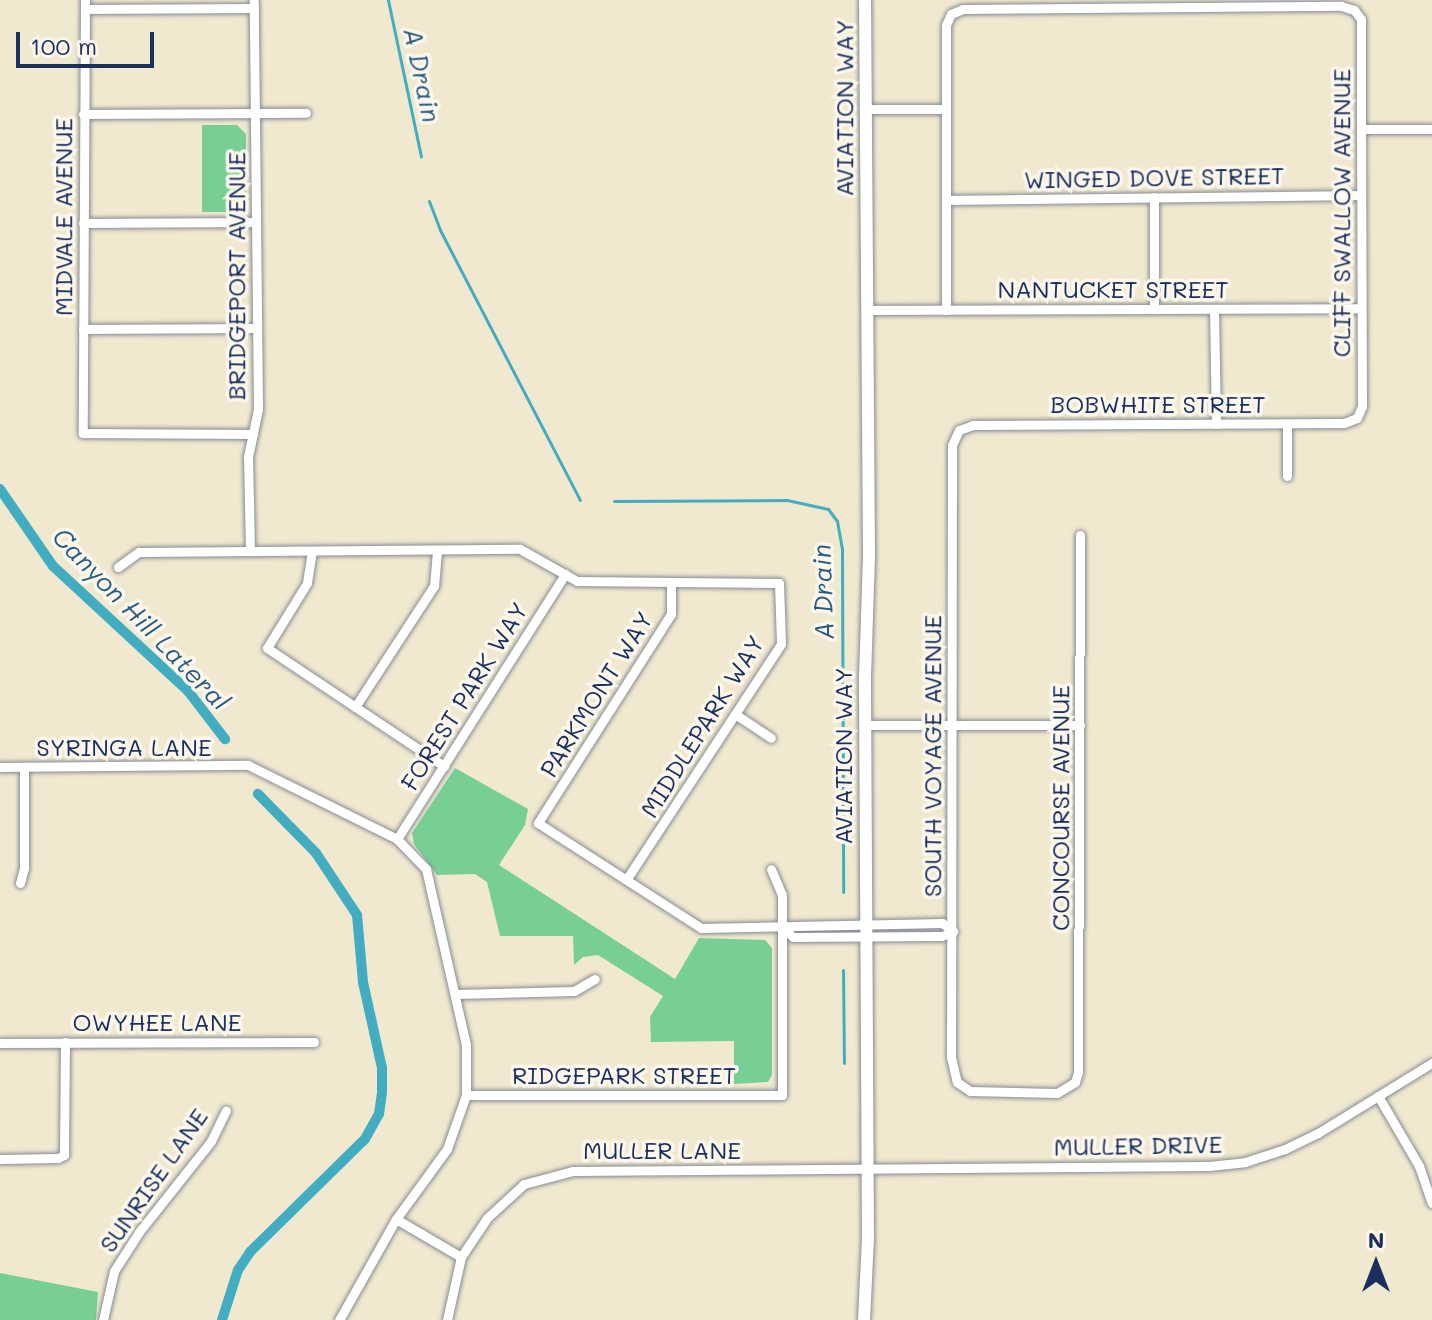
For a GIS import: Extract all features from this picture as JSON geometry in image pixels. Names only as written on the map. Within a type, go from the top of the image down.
[{"type":"street","name":"AVIATION WAY","points":[[864,1320],[868,1169],[865,725],[869,555],[865,0]]},
{"type":"street","points":[[946,310],[946,25],[951,14],[963,9],[1202,3]]},
{"type":"street","name":"CLIFF SWALLOW AVENUE","points":[[1202,3],[1341,6],[1354,10],[1361,19],[1362,406],[1357,418]]},
{"type":"street","points":[[85,4],[254,4]]},
{"type":"street","name":"MIDVALE AVENUE","points":[[85,4],[83,433],[253,434]]},
{"type":"street","name":"BRIDGEPORT AVENUE","points":[[250,551],[246,487],[258,409],[254,4]]},
{"type":"street","points":[[866,109],[946,109]]},
{"type":"street","points":[[83,114],[306,113]]},
{"type":"street","points":[[1361,129],[1432,129]]},
{"type":"street","name":"WINGED DOVE STREET","points":[[947,200],[1361,195]]},
{"type":"street","points":[[1154,197],[1154,309]]},
{"type":"street","points":[[83,223],[256,222]]},
{"type":"street","name":"NANTUCKET STREET","points":[[866,310],[1361,308]]},
{"type":"street","points":[[1214,309],[1216,424]]},
{"type":"street","points":[[83,329],[257,328]]},
{"type":"street","name":"BOBWHITE STREET","points":[[959,430],[973,425],[1344,423],[1357,418]]},
{"type":"street","points":[[1287,424],[1287,476]]},
{"type":"street","name":"SOUTH VOYAGE AVENUE","points":[[957,1082],[951,1057],[951,725],[952,445],[959,430]]},
{"type":"street","name":"CONCOURSE AVENUE","points":[[957,1082],[970,1091],[1042,1093],[1066,1090],[1075,1082],[1079,1059],[1080,535]]},
{"type":"street","points":[[118,567],[139,552],[520,549],[577,581],[671,582]]},
{"type":"street","points":[[355,707],[434,586],[437,550]]},
{"type":"street","points":[[312,551],[307,583],[267,648],[444,766]]},
{"type":"street","name":"FOREST PARK WAY","points":[[397,839],[565,574]]},
{"type":"street","name":"MIDDLEPARK WAY","points":[[626,880],[781,644],[779,583],[671,582]]},
{"type":"street","name":"PARKMONT WAY","points":[[626,880],[538,823],[671,614],[671,582]]},
{"type":"street","points":[[735,714],[771,738]]},
{"type":"street","points":[[865,725],[1080,725]]},
{"type":"street","name":"SYRINGA LANE","points":[[0,767],[248,765],[397,839]]},
{"type":"street","points":[[20,883],[24,868],[24,767]]},
{"type":"street","points":[[339,1320],[396,1219],[447,1149],[466,1095],[466,1045],[426,869],[397,839]]},
{"type":"street","points":[[771,869],[782,895],[784,929]]},
{"type":"street","points":[[626,880],[701,928],[784,929],[792,924],[865,930],[942,923],[953,931]]},
{"type":"street","name":"RIDGEPARK STREET","points":[[466,1095],[782,1095],[784,929]]},
{"type":"street","points":[[456,994],[574,991],[595,979]]},
{"type":"street","points":[[0,1159],[58,1158],[64,1155],[65,1042]]},
{"type":"street","name":"OWYHEE LANE","points":[[0,1043],[314,1042]]},
{"type":"street","name":"MULLER DRIVE","points":[[868,1169],[1209,1166],[1245,1162],[1285,1149],[1318,1133],[1432,1063]]},
{"type":"street","points":[[1378,1096],[1419,1166],[1432,1203]]},
{"type":"street","name":"SUNRISE LANE","points":[[103,1320],[114,1271],[139,1232],[211,1141],[226,1110]]},
{"type":"street","name":"MULLER LANE","points":[[447,1320],[461,1257],[487,1218],[524,1184],[573,1171],[868,1169]]},
{"type":"street","points":[[396,1219],[461,1257]]},
{"type":"green space","points":[[202,125],[237,125],[246,134],[246,203],[237,212],[202,212]]},
{"type":"green space","points":[[455,768],[528,809],[525,825],[499,865],[675,979],[699,938],[765,940],[772,948],[772,1075],[768,1082],[734,1084],[734,1041],[651,1042],[650,1017],[663,996],[598,955],[583,957],[574,965],[573,936],[500,936],[487,882],[475,874],[437,875],[414,844],[412,833]]},
{"type":"green space","points":[[0,1273],[98,1292],[96,1320],[0,1320]]},
{"type":"waterway","name":"A Drain","points":[[388,0],[421,157]]},
{"type":"waterway","name":"A Drain","points":[[429,201],[440,230],[580,500]]},
{"type":"waterway","name":"Canyon Hill Lateral","points":[[0,489],[53,566],[188,691],[225,739]]},
{"type":"waterway","name":"A Drain","points":[[614,501],[787,500],[828,509],[837,521],[842,548],[843,892]]},
{"type":"waterway","name":"Canyon Hill Lateral","points":[[222,1320],[238,1270],[250,1252],[365,1139],[379,1114],[382,1092],[382,1068],[363,982],[357,915],[316,853],[258,794]]},
{"type":"waterway","name":"A Drain","points":[[843,970],[844,1063]]}]
